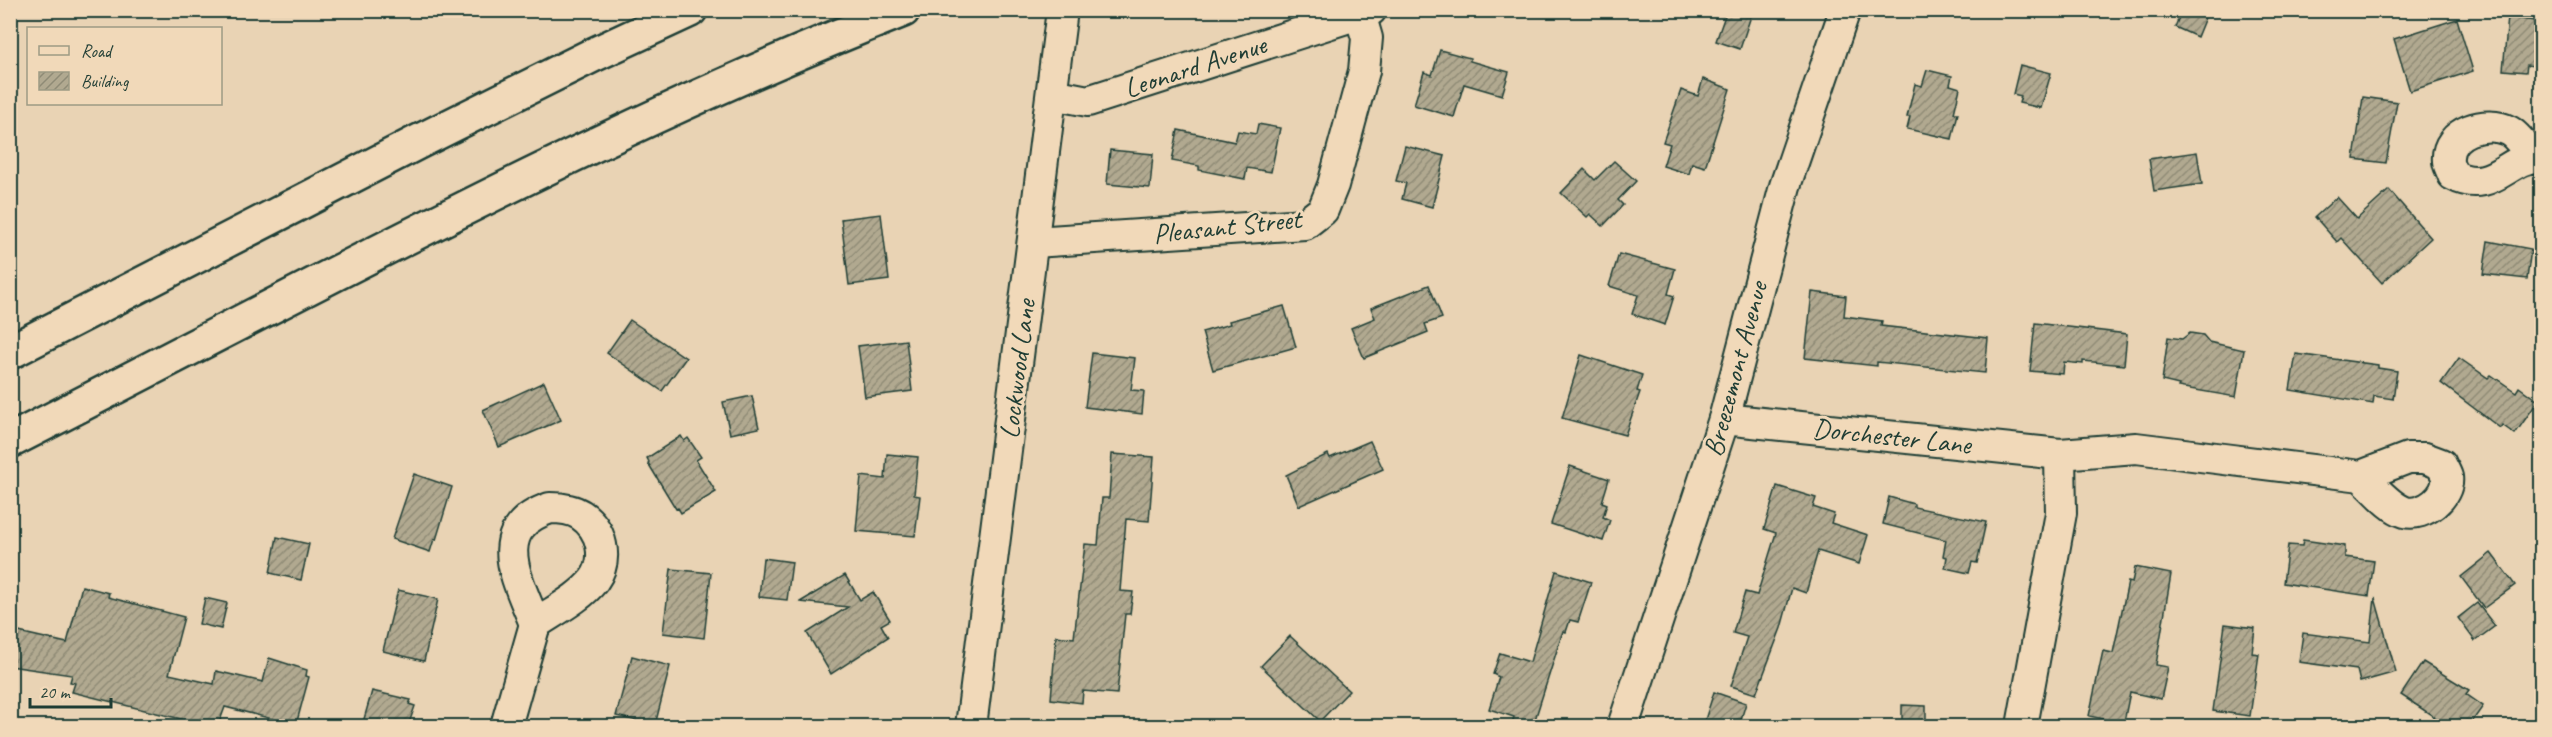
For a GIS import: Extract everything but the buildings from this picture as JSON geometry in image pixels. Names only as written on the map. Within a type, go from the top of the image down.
[{"type":"highway","points":[[10,351],[447,127],[690,10]]},
{"type":"highway","points":[[10,441],[607,138],[705,92],[903,10]]},
{"type":"street","name":"Lockwood Lane","points":[[971,726],[1062,10]]},
{"type":"street","name":"Breezemont Avenue","points":[[1623,726],[1724,419],[1785,186],[1845,10]]},
{"type":"street","name":"Leonard Avenue","points":[[1052,94],[1088,101],[1366,12]]},
{"type":"street","name":"Pleasant Street","points":[[1034,242],[1305,224],[1323,210],[1333,185],[1364,71],[1367,38],[1366,12]]},
{"type":"street","name":"Dorchester Lane","points":[[1724,419],[2060,453],[2136,448],[2361,476]]},
{"type":"street","points":[[2022,726],[2061,513],[2060,453]]},
{"type":"street","points":[[506,726],[535,624]]}]
